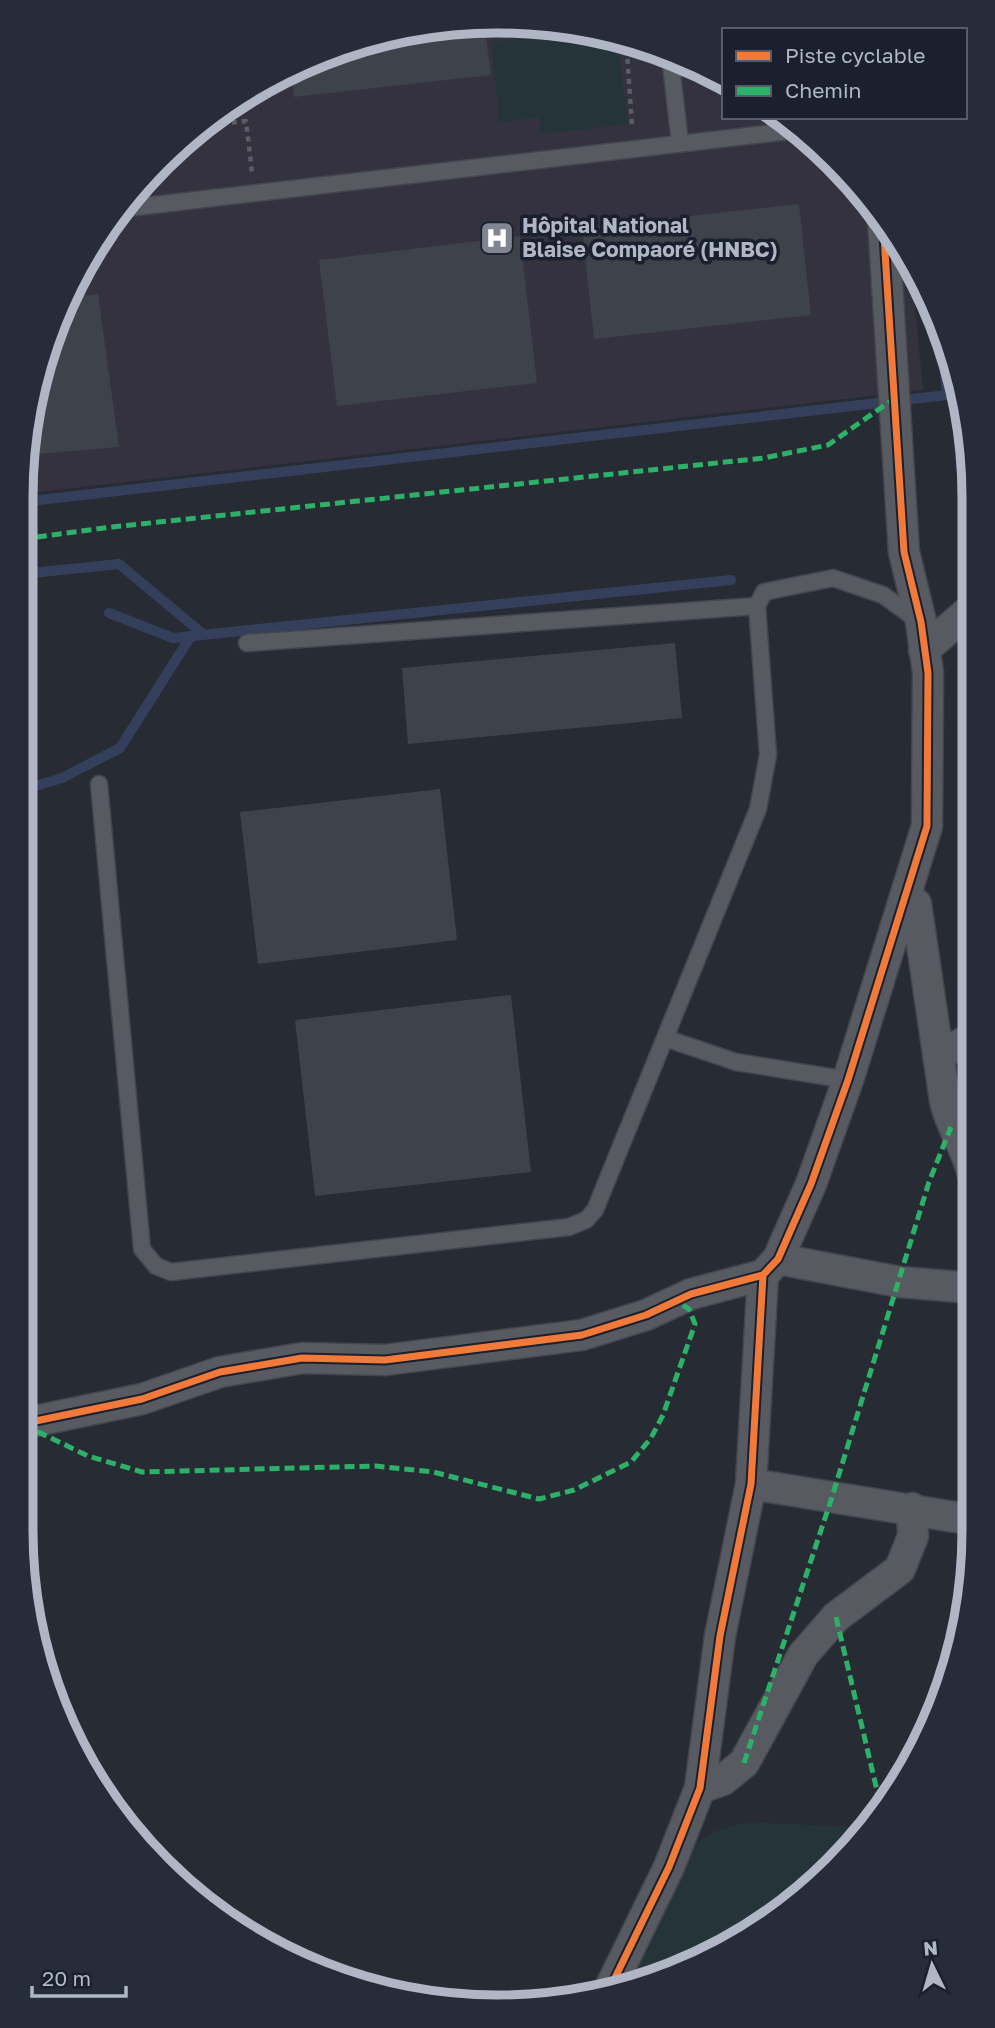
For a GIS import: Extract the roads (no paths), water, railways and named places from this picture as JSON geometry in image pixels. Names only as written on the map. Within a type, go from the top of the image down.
[{"type":"street","points":[[614,1980],[669,1867],[700,1788],[720,1636],[751,1484],[770,1267],[811,1184],[848,1080],[927,826],[928,673],[923,636],[904,552],[884,240]]},
{"type":"street","points":[[923,636],[962,614]]},
{"type":"street","points":[[907,896],[916,904],[951,1127],[962,1144]]},
{"type":"street","points":[[938,1056],[962,1043]]},
{"type":"street","points":[[33,1422],[142,1399],[220,1372],[302,1358],[385,1360],[582,1335],[646,1315],[691,1294],[770,1267],[962,1287]]},
{"type":"street","points":[[751,1484],[962,1518]]},
{"type":"street","points":[[700,1788],[723,1780],[744,1763],[803,1655],[836,1617],[900,1569],[914,1536],[912,1508]]},
{"type":"lane","points":[[671,68],[680,144]]},
{"type":"lane","points":[[135,207],[783,132]]},
{"type":"lane","points":[[99,784],[142,1250],[156,1266],[171,1272],[569,1227],[586,1220],[595,1210],[758,809],[768,755],[757,606],[764,592],[833,578],[883,595],[923,636]]},
{"type":"lane","points":[[247,643],[757,606]]},
{"type":"lane","points":[[665,1038],[736,1062],[848,1080]]},
{"type":"waterway","points":[[33,501],[947,395],[945,374]]},
{"type":"waterway","points":[[33,573],[119,564],[203,634]]},
{"type":"waterway","points":[[109,613],[173,638],[731,580]]},
{"type":"waterway","points":[[33,787],[62,778],[120,748],[191,636]]},
{"type":"place","name":"Hôpital National Blaise Compaoré (HNBC)","points":[[497,238]]}]
